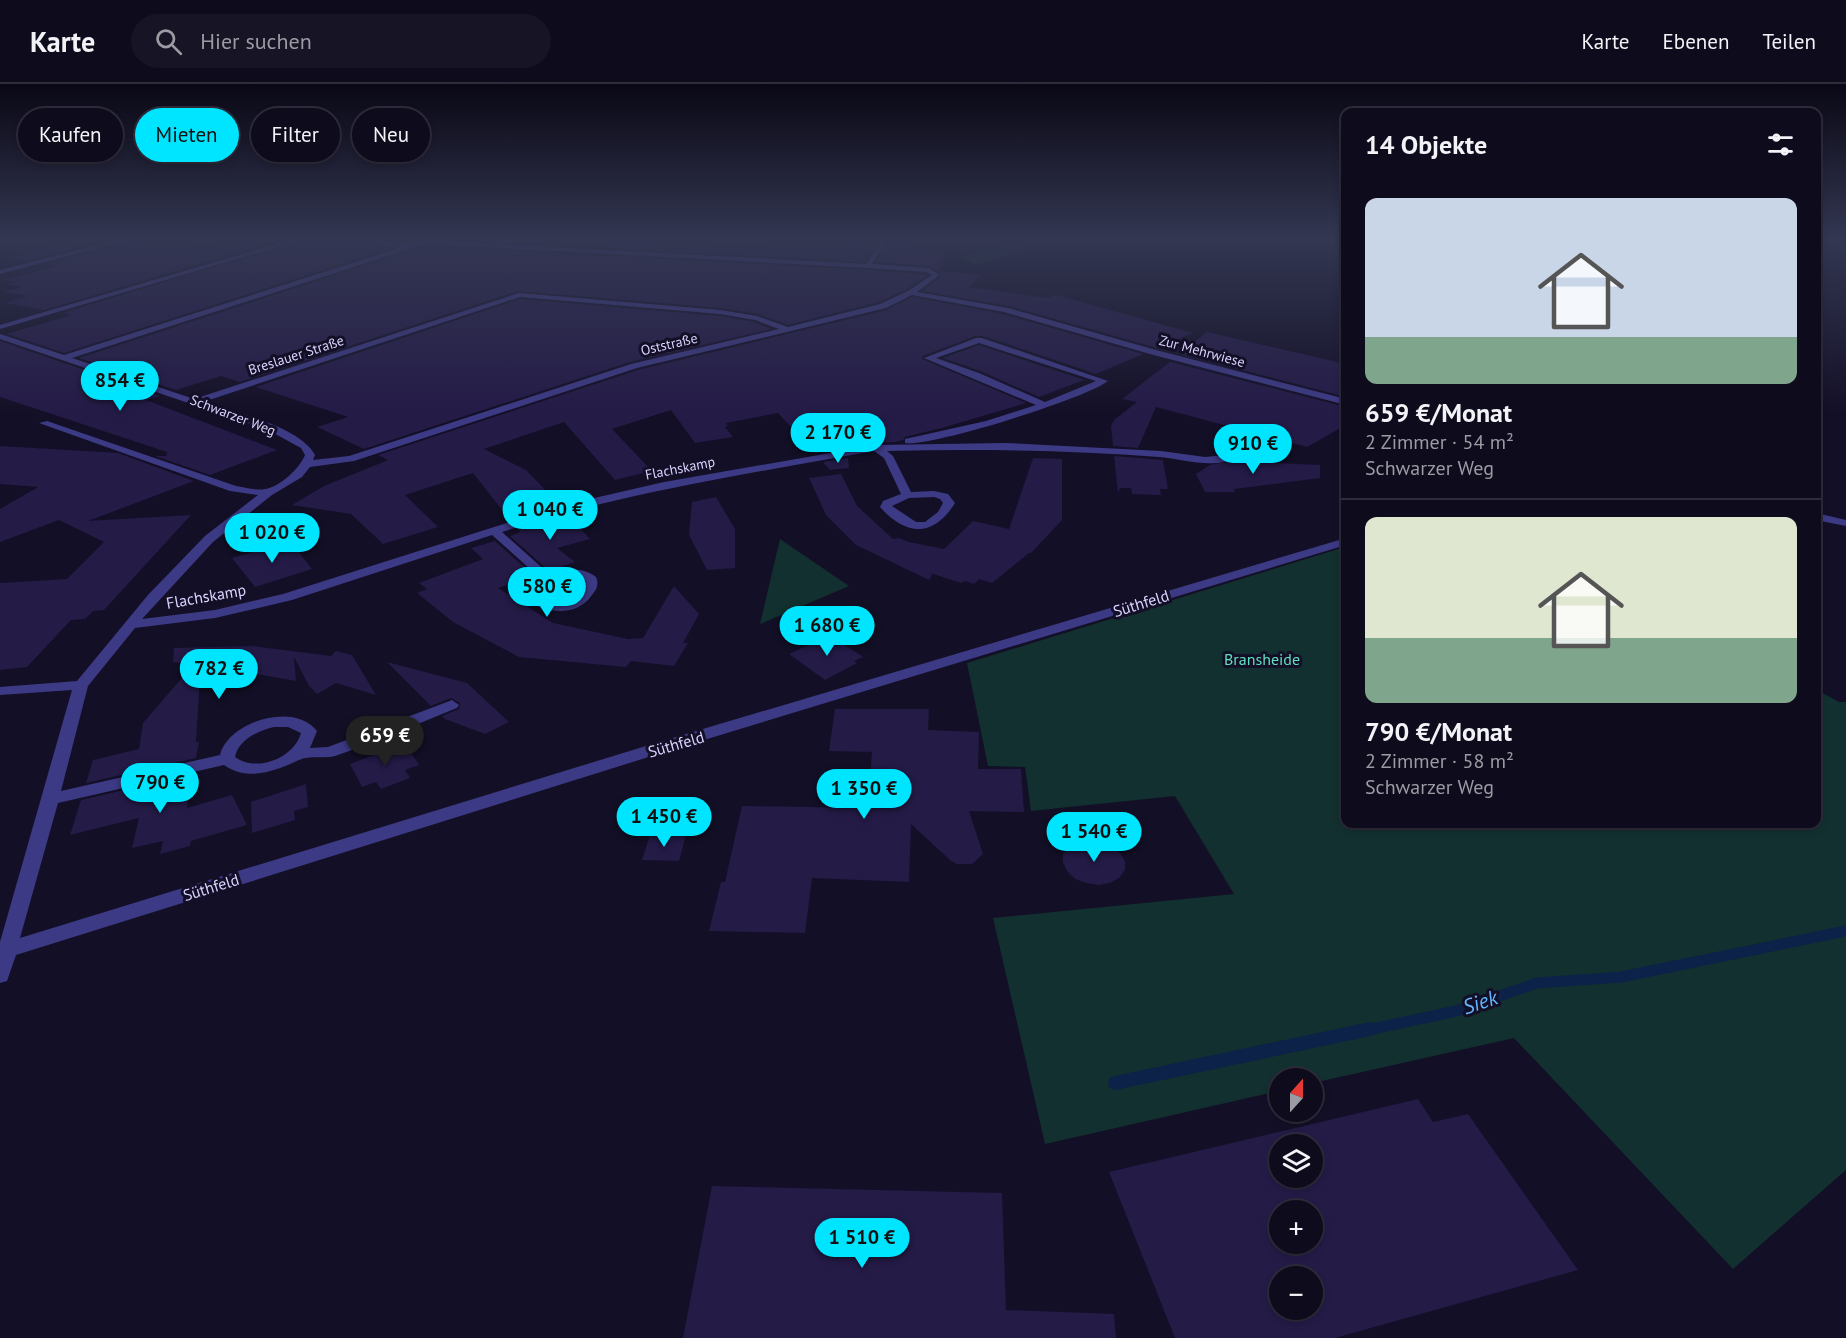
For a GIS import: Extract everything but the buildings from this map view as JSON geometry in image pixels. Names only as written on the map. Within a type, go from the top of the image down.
[{"type":"street","points":[[0,327],[104,297]]},
{"type":"street","points":[[66,357],[255,297]]},
{"type":"street","name":"Breslauer Straße","points":[[196,401],[514,297]]},
{"type":"street","name":"Breslauer Straße","points":[[537,297],[720,312],[757,318],[790,330]]},
{"type":"street","name":"Oststraße","points":[[307,464],[350,459],[634,366],[790,330],[883,306],[903,297]]},
{"type":"street","name":"Zur Mehrwiese","points":[[930,297],[1005,310],[1153,352],[1341,401]]},
{"type":"street","name":"Schwarzer Weg","points":[[0,336],[271,428],[305,446],[310,455],[307,464]]},
{"type":"street","name":"Flachskamp","points":[[876,448],[998,435],[1045,405],[1104,381],[979,340],[928,358],[976,375],[1045,405]]},
{"type":"street","points":[[44,423],[234,489],[267,493]]},
{"type":"street","name":"Flachskamp","points":[[130,625],[215,614],[287,597],[564,508],[664,485],[876,448],[998,435],[1205,460],[1226,458]]},
{"type":"street","points":[[876,448],[888,456],[907,495]]},
{"type":"street","points":[[0,975],[81,685],[130,625],[209,539],[267,493],[298,475],[307,464]]},
{"type":"street","points":[[934,494],[944,496],[949,503],[936,523],[929,526],[914,526],[899,518],[886,507],[887,503],[907,495],[934,494]]},
{"type":"street","points":[[1821,517],[1846,523]]},
{"type":"street","points":[[493,530],[547,578]]},
{"type":"street","name":"Süthfeld","points":[[7,950],[665,746],[1341,543]]},
{"type":"street","points":[[0,691],[81,685]]},
{"type":"street","points":[[297,754],[330,752],[452,705]]},
{"type":"street","points":[[286,721],[305,726],[309,731],[309,738],[305,746],[297,754],[284,761],[255,769],[232,765],[227,759],[230,746],[248,731],[261,726],[286,721]]},
{"type":"street","points":[[51,799],[227,759]]},
{"type":"green space","points":[[780,539],[849,586],[760,624]]},
{"type":"green space","name":"Bransheide","points":[[1341,548],[1341,828],[1821,828],[1821,692],[1839,702],[1846,702],[1846,1170],[1733,1269],[1514,1038],[1323,1081],[1323,1068],[1269,1068],[1269,1093],[1045,1144],[993,918],[1234,894],[1175,796],[1031,811],[1025,767],[988,766],[967,663]]},
{"type":"waterway","name":"Siek","points":[[1363,1031],[1456,1011],[1537,983],[1621,977],[1846,931]]},
{"type":"waterway","name":"Siek","points":[[1115,1083],[1370,1029]]}]
